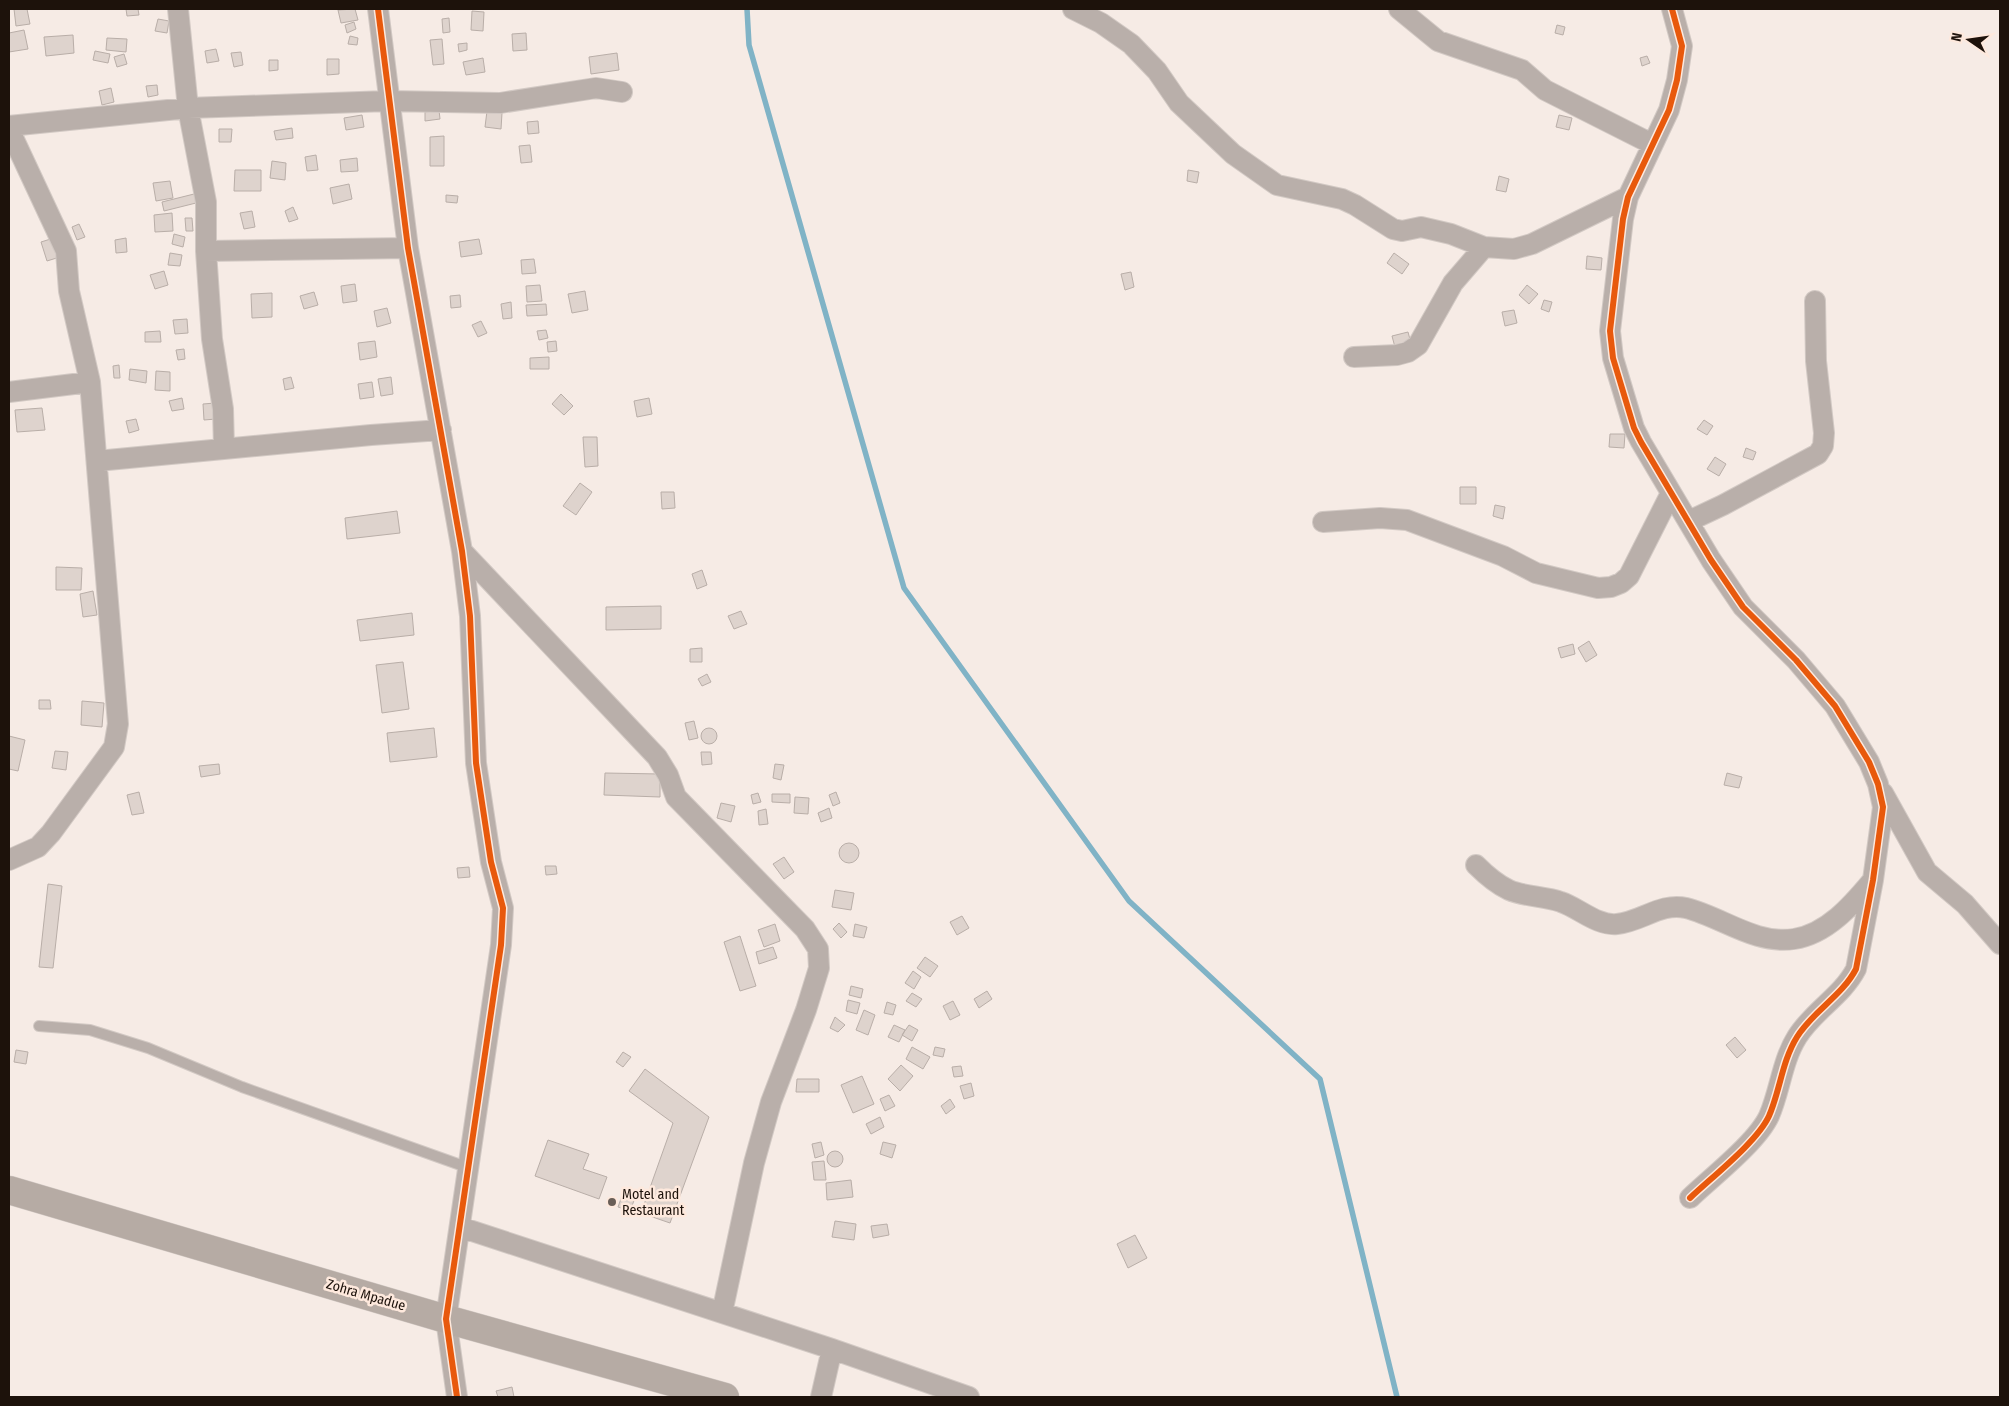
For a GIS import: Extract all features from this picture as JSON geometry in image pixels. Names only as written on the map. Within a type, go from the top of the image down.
[{"type":"highway","name":"Zohra Mpadue","points":[[9,1190],[446,1319],[725,1397]]},
{"type":"street","points":[[178,9],[188,108],[206,202],[206,251],[212,339],[223,409],[224,448]]},
{"type":"street","points":[[378,9],[388,101],[408,248],[462,551],[470,616],[476,763],[490,853],[503,915],[501,945],[446,1319],[457,1397]]},
{"type":"street","points":[[1073,9],[1100,23],[1131,44],[1157,72],[1179,103],[1233,154],[1277,185],[1342,199],[1393,229],[1402,231],[1421,228],[1438,231],[1484,247],[1514,249],[1532,244],[1628,197]]},
{"type":"street","points":[[1400,9],[1438,40],[1522,70],[1545,90],[1652,144]]},
{"type":"street","points":[[1672,9],[1682,46],[1677,80],[1669,110],[1628,197],[1623,219],[1610,331],[1612,358],[1634,428],[1670,494],[1743,607],[1796,660],[1835,706],[1869,762],[1878,784],[1927,872],[1965,904],[2000,944]]},
{"type":"street","points":[[9,860],[38,847],[52,832],[114,747],[118,724],[98,461],[90,382],[69,291],[66,250],[9,128],[188,108],[388,101],[500,103],[596,88],[622,92]]},
{"type":"street","points":[[1354,357],[1397,355],[1408,352],[1418,345],[1453,283],[1484,247]]},
{"type":"street","points":[[206,251],[408,248]]},
{"type":"street","points":[[1689,521],[1818,454],[1823,446],[1824,433],[1814,337],[1815,301]]},
{"type":"street","points":[[9,392],[90,382]]},
{"type":"street","points":[[98,461],[224,448],[441,430]]},
{"type":"street","points":[[1324,522],[1380,518],[1407,520],[1503,556],[1536,573],[1598,588],[1611,587],[1629,576],[1670,494]]},
{"type":"street","points":[[462,551],[657,757],[668,775],[676,797],[805,929],[818,949],[819,968],[806,1010],[771,1102],[754,1163],[722,1313]]},
{"type":"street","points":[[1690,1198],[1761,1132],[1769,1116],[1796,1038],[1808,1023],[1849,982],[1856,969],[1873,880],[1883,807],[1878,784]]},
{"type":"street","points":[[1476,865],[1492,879],[1510,890],[1562,902],[1606,924],[1618,924],[1663,908],[1685,907],[1757,936],[1775,940],[1795,939],[1819,930],[1847,911],[1873,880]]},
{"type":"street","points":[[460,1227],[832,1349],[969,1397]]},
{"type":"street","points":[[821,1397],[832,1349]]},
{"type":"lane","points":[[39,1026],[90,1030],[148,1048],[242,1087],[469,1168]]},
{"type":"building","points":[[14,9],[27,9],[30,24],[16,26]]},
{"type":"building","points":[[126,9],[138,9],[139,15],[127,16]]},
{"type":"building","points":[[355,9],[358,20],[341,23],[338,10]]},
{"type":"building","points":[[472,11],[484,12],[483,31],[471,30]]},
{"type":"building","points":[[449,18],[450,32],[443,33],[442,19]]},
{"type":"building","points":[[158,19],[169,21],[167,33],[155,31]]},
{"type":"building","points":[[354,22],[356,29],[347,33],[345,25]]},
{"type":"building","points":[[1557,25],[1565,27],[1563,35],[1555,33]]},
{"type":"building","points":[[24,30],[28,49],[9,52],[9,33]]},
{"type":"building","points":[[526,33],[527,50],[513,51],[512,34]]},
{"type":"building","points":[[73,35],[74,53],[46,56],[44,37]]},
{"type":"building","points":[[350,36],[358,38],[357,45],[348,44]]},
{"type":"building","points":[[107,38],[127,39],[126,52],[106,50]]},
{"type":"building","points":[[442,39],[444,64],[433,65],[430,40]]},
{"type":"building","points":[[467,43],[467,50],[459,52],[458,44]]},
{"type":"building","points":[[216,49],[219,61],[207,63],[205,51]]},
{"type":"building","points":[[95,51],[110,54],[108,63],[93,60]]},
{"type":"building","points":[[241,52],[243,65],[234,67],[231,53]]},
{"type":"building","points":[[617,53],[619,70],[591,74],[589,57]]},
{"type":"building","points":[[124,54],[127,64],[117,67],[114,57]]},
{"type":"building","points":[[1647,56],[1650,63],[1642,66],[1640,58]]},
{"type":"building","points":[[483,58],[485,72],[466,75],[463,62]]},
{"type":"building","points":[[327,59],[339,59],[339,74],[327,75]]},
{"type":"building","points":[[269,60],[278,60],[278,70],[269,71]]},
{"type":"building","points":[[157,85],[158,95],[148,97],[146,86]]},
{"type":"building","points":[[111,88],[114,102],[102,105],[99,91]]},
{"type":"building","points":[[439,110],[440,119],[425,121],[425,112]]},
{"type":"building","points":[[487,111],[502,113],[501,129],[485,127]]},
{"type":"building","points":[[362,115],[364,127],[346,130],[344,118]]},
{"type":"building","points":[[1559,115],[1572,118],[1569,130],[1556,127]]},
{"type":"building","points":[[538,121],[539,133],[528,134],[527,122]]},
{"type":"building","points":[[292,128],[293,138],[276,140],[274,131]]},
{"type":"building","points":[[219,129],[232,129],[231,142],[219,142]]},
{"type":"building","points":[[444,136],[444,166],[430,166],[430,137]]},
{"type":"building","points":[[530,145],[532,162],[521,163],[519,146]]},
{"type":"building","points":[[316,155],[318,170],[307,171],[305,157]]},
{"type":"building","points":[[357,158],[358,171],[341,172],[340,160]]},
{"type":"building","points":[[272,161],[286,163],[285,180],[270,178]]},
{"type":"building","points":[[235,170],[261,170],[261,191],[234,191]]},
{"type":"building","points":[[1188,170],[1199,172],[1197,183],[1187,181]]},
{"type":"building","points":[[1499,176],[1509,179],[1506,192],[1496,190]]},
{"type":"building","points":[[170,181],[173,198],[156,201],[153,183]]},
{"type":"building","points":[[349,184],[352,199],[333,204],[330,188]]},
{"type":"building","points":[[198,193],[200,202],[164,211],[162,202]]},
{"type":"building","points":[[446,195],[458,196],[457,203],[446,202]]},
{"type":"building","points":[[293,207],[298,219],[289,222],[285,211]]},
{"type":"building","points":[[252,211],[255,227],[244,229],[240,213]]},
{"type":"building","points":[[172,213],[173,231],[155,232],[154,215]]},
{"type":"building","points":[[185,218],[192,218],[193,231],[186,231]]},
{"type":"building","points":[[79,224],[85,237],[77,240],[72,227]]},
{"type":"building","points":[[174,234],[185,237],[183,247],[172,244]]},
{"type":"building","points":[[57,237],[63,256],[47,261],[41,242]]},
{"type":"building","points":[[126,238],[127,252],[116,253],[115,240]]},
{"type":"building","points":[[479,239],[482,254],[461,257],[459,242]]},
{"type":"building","points":[[170,253],[182,255],[180,266],[168,265]]},
{"type":"building","points":[[1394,253],[1409,264],[1402,274],[1387,263]]},
{"type":"building","points":[[1587,256],[1602,258],[1601,270],[1586,269]]},
{"type":"building","points":[[534,259],[536,273],[522,274],[521,260]]},
{"type":"building","points":[[164,271],[168,285],[155,289],[150,275]]},
{"type":"building","points":[[1131,272],[1134,287],[1125,290],[1121,274]]},
{"type":"building","points":[[355,284],[357,301],[343,303],[341,286]]},
{"type":"building","points":[[540,285],[542,301],[527,302],[526,286]]},
{"type":"building","points":[[1527,285],[1538,294],[1529,304],[1519,295]]},
{"type":"building","points":[[585,291],[588,310],[572,313],[568,294]]},
{"type":"building","points":[[314,292],[318,305],[304,309],[300,296]]},
{"type":"building","points":[[272,293],[272,317],[252,318],[251,294]]},
{"type":"building","points":[[460,295],[461,307],[451,308],[450,296]]},
{"type":"building","points":[[1544,300],[1552,302],[1549,312],[1541,309]]},
{"type":"building","points":[[511,302],[512,318],[503,319],[501,304]]},
{"type":"building","points":[[546,304],[547,315],[527,316],[526,305]]},
{"type":"building","points":[[387,308],[391,323],[377,327],[374,311]]},
{"type":"building","points":[[1514,310],[1517,323],[1505,326],[1502,312]]},
{"type":"building","points":[[187,319],[188,333],[175,334],[173,320]]},
{"type":"building","points":[[481,321],[487,333],[478,337],[472,325]]},
{"type":"building","points":[[546,330],[548,338],[539,340],[537,331]]},
{"type":"building","points":[[160,331],[161,342],[145,342],[145,332]]},
{"type":"building","points":[[1408,332],[1412,347],[1396,351],[1392,336]]},
{"type":"building","points":[[375,341],[377,357],[360,360],[358,343]]},
{"type":"building","points":[[556,341],[557,351],[548,352],[547,342]]},
{"type":"building","points":[[184,349],[185,359],[178,360],[176,350]]},
{"type":"building","points":[[549,357],[549,369],[530,369],[530,358]]},
{"type":"building","points":[[119,365],[120,378],[114,378],[113,366]]},
{"type":"building","points":[[130,369],[147,371],[146,383],[129,380]]},
{"type":"building","points":[[156,371],[170,372],[170,391],[155,390]]},
{"type":"building","points":[[291,377],[294,388],[285,390],[283,379]]},
{"type":"building","points":[[391,377],[393,394],[381,396],[378,379]]},
{"type":"building","points":[[372,382],[374,397],[360,399],[358,384]]},
{"type":"building","points":[[561,394],[573,406],[564,415],[552,404]]},
{"type":"building","points":[[182,398],[184,409],[172,411],[169,401]]},
{"type":"building","points":[[649,398],[652,414],[637,417],[634,401]]},
{"type":"building","points":[[215,403],[216,419],[204,420],[203,404]]},
{"type":"building","points":[[42,408],[45,430],[17,432],[15,410]]},
{"type":"building","points":[[136,419],[139,430],[129,433],[126,421]]},
{"type":"building","points":[[1704,420],[1713,426],[1707,435],[1697,429]]},
{"type":"building","points":[[1610,434],[1625,434],[1624,448],[1609,447]]},
{"type":"building","points":[[583,437],[597,437],[598,466],[585,467]]},
{"type":"building","points":[[1746,448],[1756,452],[1753,460],[1743,457]]},
{"type":"building","points":[[1715,457],[1726,464],[1719,476],[1707,469]]},
{"type":"building","points":[[580,483],[592,492],[576,515],[563,506]]},
{"type":"building","points":[[1460,487],[1476,487],[1476,504],[1460,504]]},
{"type":"building","points":[[661,492],[674,492],[675,508],[662,509]]},
{"type":"building","points":[[1495,505],[1505,507],[1503,519],[1493,516]]},
{"type":"building","points":[[397,511],[400,533],[347,539],[345,518]]},
{"type":"building","points":[[56,567],[82,568],[81,590],[56,590]]},
{"type":"building","points":[[702,570],[707,585],[697,589],[692,574]]},
{"type":"building","points":[[93,591],[97,615],[83,617],[80,594]]},
{"type":"building","points":[[661,606],[661,629],[606,630],[606,607]]},
{"type":"building","points":[[741,611],[747,624],[734,629],[728,616]]},
{"type":"building","points":[[412,613],[414,635],[360,641],[357,620]]},
{"type":"building","points":[[1589,641],[1597,655],[1586,662],[1578,648]]},
{"type":"building","points":[[1573,644],[1575,654],[1561,658],[1558,648]]},
{"type":"building","points":[[702,648],[702,662],[690,662],[690,649]]},
{"type":"building","points":[[403,662],[409,709],[382,713],[376,665]]},
{"type":"building","points":[[707,674],[711,682],[702,686],[698,679]]},
{"type":"building","points":[[39,700],[50,700],[51,709],[39,709]]},
{"type":"building","points":[[82,701],[104,703],[102,727],[81,725]]},
{"type":"building","points":[[694,721],[698,738],[689,740],[685,723]]},
{"type":"building","points":[[434,728],[437,757],[390,762],[387,733]]},
{"type":"building","points":[[706,728],[712,728],[717,733],[715,742],[706,744],[701,739],[701,733]]},
{"type":"building","points":[[9,736],[25,740],[18,771],[9,769]]},
{"type":"building","points":[[55,751],[68,752],[66,770],[52,768]]},
{"type":"building","points":[[701,752],[711,752],[712,764],[702,765]]},
{"type":"building","points":[[219,764],[220,774],[201,777],[199,766]]},
{"type":"building","points":[[775,764],[784,765],[781,780],[773,778]]},
{"type":"building","points":[[605,773],[660,774],[660,797],[604,795]]},
{"type":"building","points":[[1727,773],[1742,777],[1739,788],[1724,785]]},
{"type":"building","points":[[139,792],[144,813],[132,815],[127,795]]},
{"type":"building","points":[[836,792],[840,803],[833,806],[829,795]]},
{"type":"building","points":[[758,793],[761,802],[753,804],[751,795]]},
{"type":"building","points":[[772,794],[790,794],[790,803],[772,802]]},
{"type":"building","points":[[795,797],[809,798],[808,814],[794,813]]},
{"type":"building","points":[[721,803],[735,806],[731,822],[717,818]]},
{"type":"building","points":[[829,808],[832,818],[821,822],[818,813]]},
{"type":"building","points":[[766,809],[768,824],[759,825],[758,811]]},
{"type":"building","points":[[845,843],[853,843],[859,849],[859,857],[853,863],[845,863],[839,857],[839,849]]},
{"type":"building","points":[[784,857],[794,872],[784,879],[773,864]]},
{"type":"building","points":[[545,866],[556,866],[557,874],[546,875]]},
{"type":"building","points":[[469,867],[470,877],[458,878],[457,868]]},
{"type":"building","points":[[48,884],[62,886],[53,968],[39,967]]},
{"type":"building","points":[[835,890],[854,893],[851,910],[832,907]]},
{"type":"building","points":[[962,916],[969,928],[957,935],[950,922]]},
{"type":"building","points":[[839,923],[847,932],[841,938],[833,929]]},
{"type":"building","points":[[775,924],[780,941],[764,947],[758,930]]},
{"type":"building","points":[[855,924],[867,927],[864,938],[853,936]]},
{"type":"building","points":[[740,936],[756,986],[740,991],[724,942]]},
{"type":"building","points":[[773,947],[777,958],[759,964],[756,952]]},
{"type":"building","points":[[925,957],[938,966],[930,977],[917,968]]},
{"type":"building","points":[[913,971],[921,977],[914,989],[905,983]]},
{"type":"building","points":[[851,986],[863,989],[861,998],[849,995]]},
{"type":"building","points":[[987,991],[992,999],[979,1008],[974,999]]},
{"type":"building","points":[[912,993],[922,999],[916,1007],[906,1001]]},
{"type":"building","points":[[848,1000],[860,1003],[857,1014],[846,1011]]},
{"type":"building","points":[[953,1001],[960,1015],[950,1020],[943,1006]]},
{"type":"building","points":[[887,1002],[896,1005],[893,1015],[884,1013]]},
{"type":"building","points":[[864,1010],[875,1015],[868,1035],[856,1030]]},
{"type":"building","points":[[835,1017],[845,1025],[838,1032],[830,1028]]},
{"type":"building","points":[[894,1025],[905,1030],[899,1042],[888,1037]]},
{"type":"building","points":[[909,1025],[918,1030],[912,1041],[902,1035]]},
{"type":"building","points":[[1735,1037],[1746,1050],[1737,1058],[1726,1045]]},
{"type":"building","points":[[912,1047],[930,1057],[923,1069],[906,1059]]},
{"type":"building","points":[[935,1047],[945,1049],[943,1057],[933,1055]]},
{"type":"building","points":[[16,1050],[28,1052],[26,1064],[14,1062]]},
{"type":"building","points":[[623,1052],[631,1057],[623,1067],[616,1062]]},
{"type":"building","points":[[901,1065],[913,1076],[900,1091],[888,1079]]},
{"type":"building","points":[[961,1066],[963,1076],[954,1077],[952,1067]]},
{"type":"building","points":[[645,1069],[709,1117],[670,1223],[641,1213],[673,1123],[629,1091]]},
{"type":"building","points":[[862,1076],[874,1104],[853,1113],[841,1085]]},
{"type":"building","points":[[797,1079],[819,1079],[819,1092],[796,1092]]},
{"type":"building","points":[[971,1083],[974,1096],[964,1099],[960,1086]]},
{"type":"building","points":[[889,1095],[895,1106],[885,1111],[880,1099]]},
{"type":"building","points":[[950,1099],[955,1107],[946,1114],[941,1106]]},
{"type":"building","points":[[880,1117],[884,1127],[871,1134],[866,1124]]},
{"type":"building","points":[[548,1140],[589,1154],[583,1169],[607,1177],[599,1199],[535,1176]]},
{"type":"building","points":[[821,1142],[824,1155],[815,1158],[812,1144]]},
{"type":"building","points":[[883,1142],[896,1145],[892,1158],[880,1154]]},
{"type":"building","points":[[832,1151],[838,1151],[843,1156],[841,1165],[832,1167],[827,1162],[827,1156]]},
{"type":"building","points":[[824,1161],[826,1180],[814,1180],[812,1162]]},
{"type":"building","points":[[851,1180],[853,1197],[827,1200],[826,1183]]},
{"type":"building","points":[[623,1193],[635,1198],[630,1211],[618,1207]]},
{"type":"building","points":[[835,1221],[856,1224],[854,1240],[832,1237]]},
{"type":"building","points":[[887,1224],[889,1235],[873,1238],[871,1226]]},
{"type":"building","points":[[1135,1235],[1147,1258],[1128,1268],[1117,1244]]},
{"type":"building","points":[[512,1387],[514,1397],[498,1397],[496,1391]]},
{"type":"waterway","points":[[747,9],[749,45],[904,588],[1129,901],[1320,1079],[1397,1397]]},
{"type":"cycle path","points":[[378,9],[408,248],[462,551],[470,616],[476,763],[491,862],[503,908],[501,945],[446,1319],[457,1397]]},
{"type":"cycle path","points":[[1672,9],[1682,46],[1677,80],[1669,110],[1628,197],[1623,219],[1610,331],[1613,358],[1634,428],[1711,560],[1743,607],[1796,660],[1835,706],[1869,762],[1878,784],[1883,807],[1873,880],[1856,969],[1850,979],[1811,1019],[1797,1037],[1784,1066],[1773,1106],[1763,1126],[1745,1148],[1690,1198]]},
{"type":"place","name":"Motel and Restaurant","points":[[612,1202]]}]
